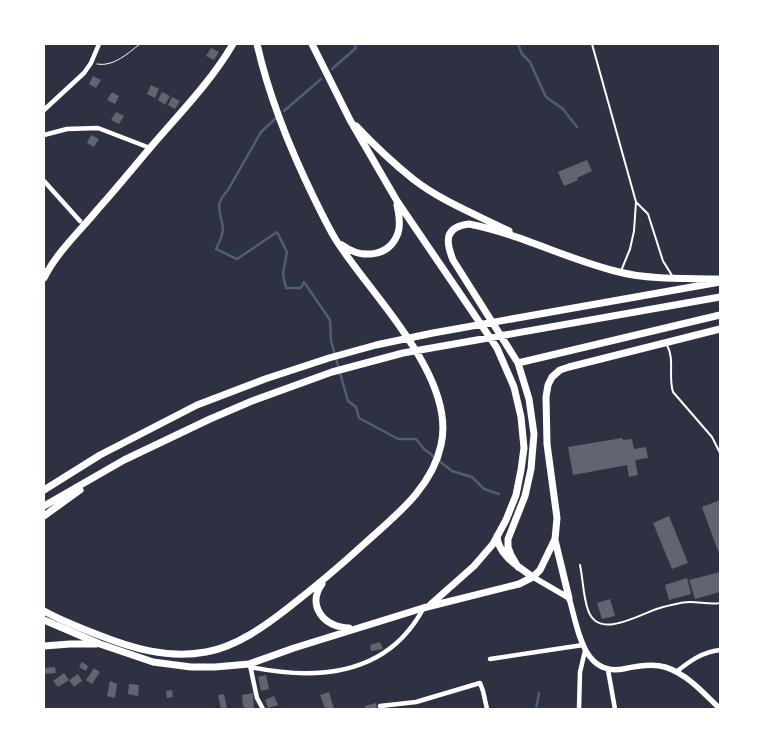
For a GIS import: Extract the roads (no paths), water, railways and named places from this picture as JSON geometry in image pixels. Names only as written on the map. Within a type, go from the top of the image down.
[{"type":"highway","points":[[44,278],[59,254],[150,148],[195,99],[215,74],[233,44]]},
{"type":"highway","points":[[44,611],[136,649],[165,653],[206,652],[230,644],[260,628],[329,576],[397,515],[425,481],[436,460],[442,444],[442,429],[441,408],[435,387],[423,363],[398,324],[336,240],[292,150],[270,90],[257,44]]},
{"type":"highway","points":[[312,44],[350,120],[397,201],[496,348],[514,387],[521,417],[524,448],[521,470],[516,495],[506,520],[493,544],[474,566],[425,608]]},
{"type":"highway","points":[[350,120],[385,156],[414,180],[444,199],[527,240],[595,266],[620,273],[720,280]]},
{"type":"highway","points":[[336,240],[352,252],[372,255],[382,252],[394,242],[398,234],[399,216],[397,201]]},
{"type":"highway","points":[[518,567],[508,547],[508,539],[525,496],[531,469],[534,434],[529,399],[518,363],[453,260],[448,241],[449,234],[454,229],[461,225],[469,224],[527,240]]},
{"type":"highway","points":[[44,490],[100,455],[197,405],[265,379],[329,358],[414,337],[720,280]]},
{"type":"highway","points":[[44,506],[124,460],[210,418],[332,372],[403,353],[720,297]]},
{"type":"highway","points":[[518,363],[720,315]]},
{"type":"highway","points":[[569,598],[555,539],[557,518],[547,444],[546,397],[552,376],[560,370],[569,367],[720,329]]},
{"type":"highway","points":[[44,516],[124,460]]},
{"type":"highway","points":[[497,535],[501,550],[518,567],[533,577]]},
{"type":"highway","points":[[44,620],[100,644],[153,662],[177,666],[208,667],[250,665],[294,648],[425,608],[519,584],[533,577],[540,570],[555,539]]},
{"type":"highway","points":[[329,576],[320,586],[317,594],[316,604],[324,620],[340,628],[362,627]]},
{"type":"highway","points":[[44,646],[100,644]]},
{"type":"street","points":[[44,110],[84,73],[92,63],[99,44]]},
{"type":"street","points":[[44,135],[66,129],[98,128],[150,148]]},
{"type":"street","points":[[44,181],[80,221]]},
{"type":"street","points":[[533,577],[569,598],[583,645],[600,667],[608,670],[649,665],[664,666],[691,681],[720,709]]},
{"type":"street","points":[[250,665],[268,671],[304,673],[324,673],[357,667],[376,658],[401,640],[425,608]]},
{"type":"street","points":[[490,659],[583,645]]},
{"type":"street","points":[[676,672],[694,658],[705,653],[720,650]]},
{"type":"street","points":[[579,709],[580,672],[586,651]]},
{"type":"street","points":[[250,665],[257,698],[263,709]]},
{"type":"street","points":[[608,670],[615,709]]},
{"type":"street","points":[[380,706],[416,702],[480,683],[480,687],[484,691],[487,709]]},
{"type":"street","points":[[414,709],[416,702]]},
{"type":"lane","points":[[592,44],[636,202],[634,231],[630,249],[620,273]]},
{"type":"lane","points":[[636,202],[648,214],[663,261],[674,278]]},
{"type":"lane","points":[[665,343],[671,358],[673,392],[712,437],[720,453]]},
{"type":"lane","points":[[580,565],[588,611],[594,620],[602,625],[617,624],[659,608],[676,604],[720,603]]},
{"type":"waterway","points":[[332,69],[356,48],[354,44]]},
{"type":"waterway","points":[[518,44],[522,54],[530,62],[546,97],[563,109],[577,127]]},
{"type":"waterway","points":[[284,111],[321,79]]},
{"type":"waterway","points":[[276,118],[261,132],[228,190],[223,195],[219,204],[223,231],[216,249],[237,259],[277,232],[287,252],[283,274],[286,288],[301,288],[304,282],[330,320],[331,341],[348,401],[356,407],[359,418],[398,439],[416,439],[424,449],[452,471],[472,477],[484,489],[499,494]]},
{"type":"waterway","points":[[536,709],[539,693]]}]
